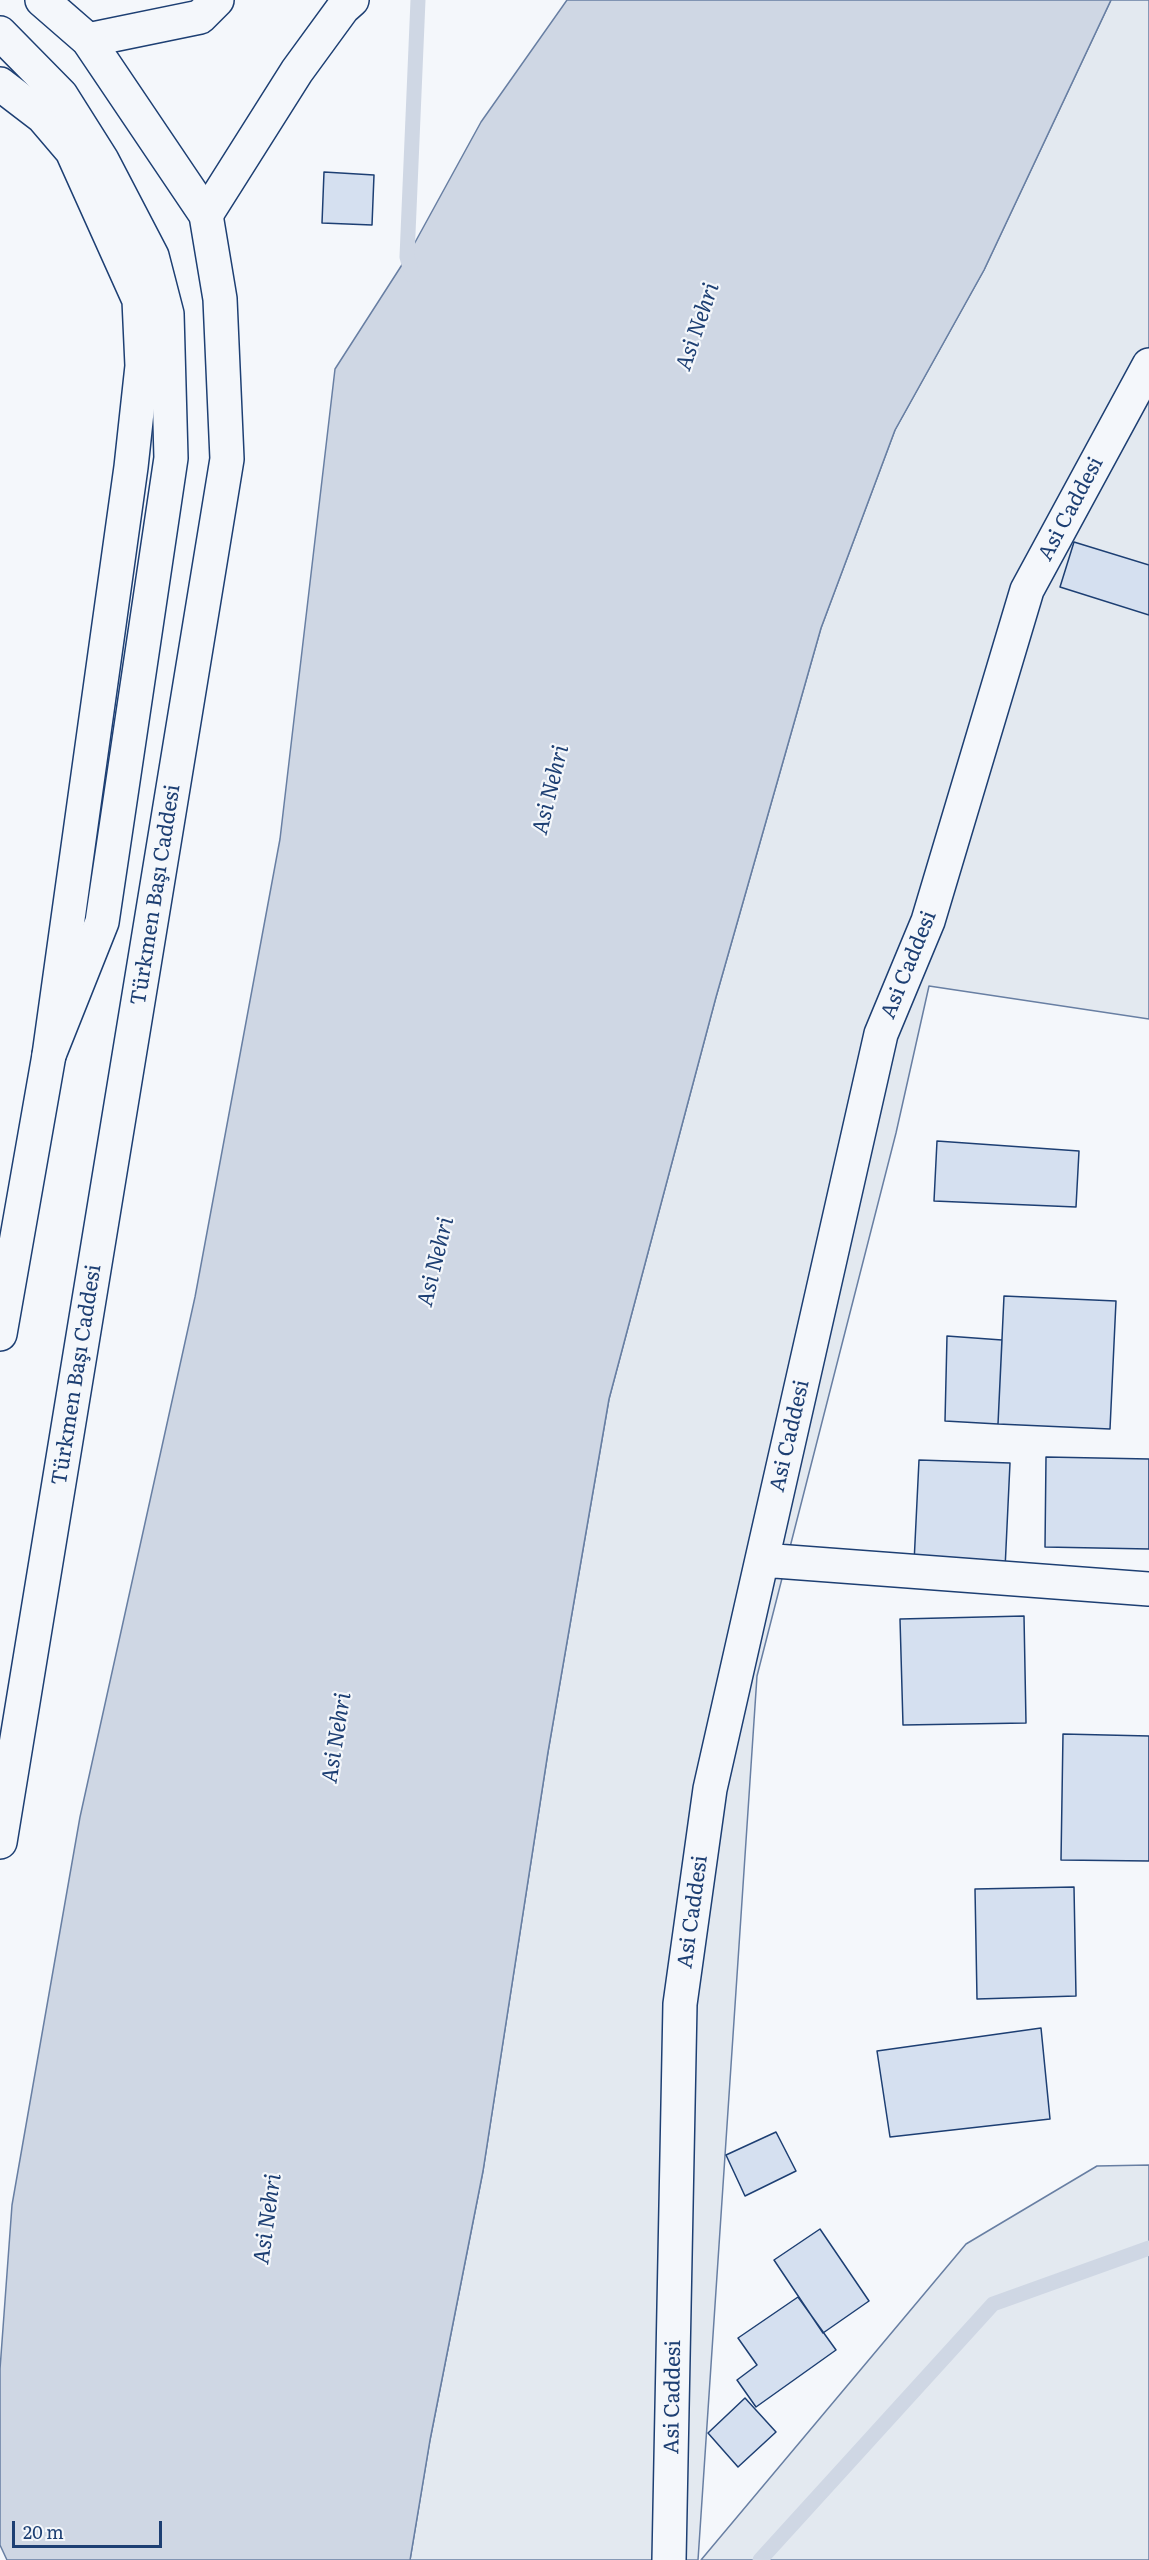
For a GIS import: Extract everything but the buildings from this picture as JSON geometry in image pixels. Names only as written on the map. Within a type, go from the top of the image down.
[{"type":"main road","name":"Türkmen Başı Caddesi","points":[[0,1842],[227,459],[220,299],[206,215],[88,40],[42,0]]},
{"type":"main road","points":[[88,40],[200,16],[217,0]]},
{"type":"main road","points":[[206,215],[297,71],[348,4]]},
{"type":"main road","points":[[0,33],[61,95],[102,160],[152,256],[167,315],[171,458],[102,922],[49,1055]]},
{"type":"main road","points":[[0,84],[43,117],[72,151],[139,300],[142,366],[131,467],[49,1055],[0,1334]]},
{"type":"main road","name":"Asi Caddesi","points":[[669,2560],[681,2004],[710,1789],[881,1034],[928,921],[1027,590],[1149,365]]},
{"type":"main road","points":[[762,1560],[1149,1589]]},
{"type":"shaded area","points":[[1111,0],[1149,0],[1149,1019],[929,986],[896,1133],[757,1676],[698,2560],[410,2560],[430,2440],[483,2171],[548,1752],[609,1399],[716,997],[821,628],[895,430],[984,270]]},
{"type":"shaded area","points":[[1149,2165],[1149,2560],[701,2560],[966,2244],[1097,2166]]},
{"type":"water","name":"Asi Nehri","points":[[567,0],[1111,0],[984,270],[895,430],[821,628],[716,997],[609,1399],[548,1752],[483,2171],[430,2440],[410,2560],[7,2560],[0,2545],[0,2369],[12,2205],[80,1817],[195,1297],[280,839],[335,369],[407,257],[481,122]]},
{"type":"waterway","points":[[412,275],[407,257],[418,0]]},
{"type":"waterway","points":[[760,2560],[993,2304],[1149,2248]]}]
